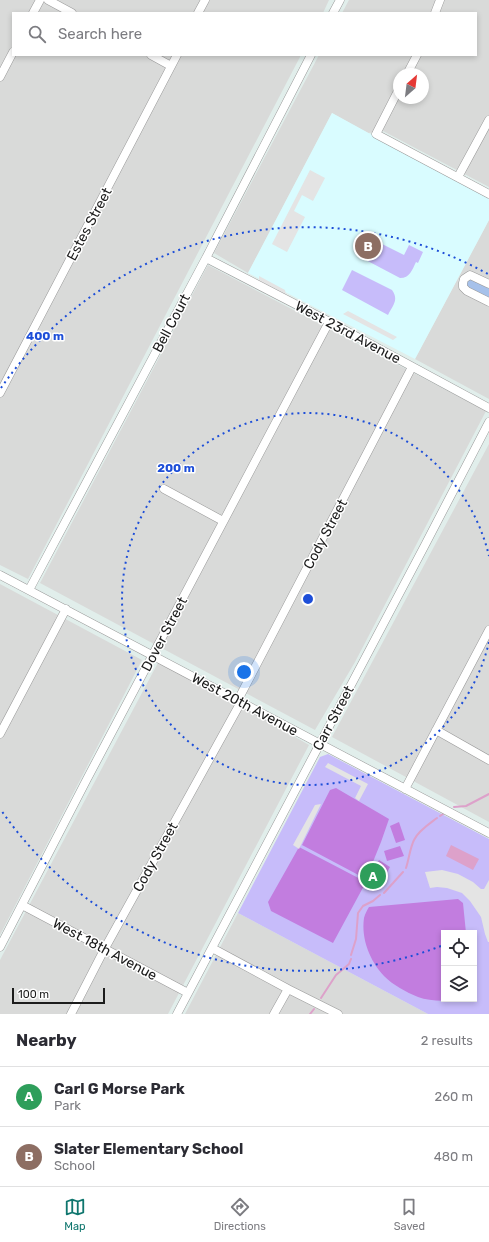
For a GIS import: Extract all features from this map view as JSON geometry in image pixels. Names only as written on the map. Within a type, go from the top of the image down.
[{"type":"street","points":[[34,12],[40,0]]},
{"type":"street","points":[[48,0],[70,12]]},
{"type":"street","points":[[199,12],[205,0]]},
{"type":"street","points":[[334,12],[340,0]]},
{"type":"street","points":[[435,12],[440,0]]},
{"type":"street","points":[[0,77],[12,54]]},
{"type":"street","points":[[153,56],[171,66]]},
{"type":"street","name":"Estes Street","points":[[0,393],[176,56]]},
{"type":"street","name":"Bell Court","points":[[29,590],[206,258],[310,56]]},
{"type":"street","points":[[410,68],[416,56]]},
{"type":"street","points":[[393,101],[376,134],[489,194]]},
{"type":"street","points":[[458,178],[489,120]]},
{"type":"street","name":"West 23rd Avenue","points":[[206,258],[489,408]]},
{"type":"street","points":[[489,284],[470,275],[464,279],[463,283],[463,287],[467,291],[489,302]]},
{"type":"street","name":"Dover Street","points":[[0,947],[152,655],[329,322]]},
{"type":"street","name":"Cody Street","points":[[71,1014],[105,948],[239,701],[412,367]]},
{"type":"street","name":"Carr Street","points":[[177,1014],[489,422]]},
{"type":"street","points":[[164,489],[223,521]]},
{"type":"street","name":"West 20th Avenue","points":[[0,575],[489,833]]},
{"type":"street","points":[[0,734],[66,609]]},
{"type":"street","points":[[405,789],[489,630]]},
{"type":"street","points":[[436,730],[489,760]]},
{"type":"street","name":"West 18th Avenue","points":[[22,905],[188,993]]},
{"type":"street","points":[[212,948],[338,1014]]},
{"type":"street","points":[[274,1014],[288,989]]},
{"type":"shaded area","points":[[0,0],[329,0],[323,12],[12,12],[12,56],[300,56],[28,579],[0,565]]},
{"type":"shaded area","points":[[349,0],[489,0],[489,187],[383,131],[368,133],[332,113],[248,273],[214,253],[318,56],[477,56],[477,12],[343,12]]},
{"type":"shaded area","points":[[332,113],[489,199],[489,220],[415,359],[248,273]]},
{"type":"shaded area","points":[[310,170],[325,178],[313,201],[302,195],[294,211],[305,217],[287,252],[272,244]]},
{"type":"shaded area","points":[[489,220],[489,399],[415,359]]},
{"type":"shaded area","points":[[372,239],[404,255],[409,245],[423,252],[418,263],[416,262],[410,273],[406,277],[400,278],[362,258]]},
{"type":"shaded area","points":[[208,265],[486,411],[355,662],[315,730],[40,583]]},
{"type":"shaded area","points":[[352,270],[392,290],[395,300],[388,315],[342,290]]},
{"type":"shaded area","points":[[259,276],[285,290],[286,295],[259,281]]},
{"type":"shaded area","points":[[470,278],[489,288],[489,299],[466,286],[466,281]]},
{"type":"shaded area","points":[[348,311],[397,337],[393,340],[343,314]]},
{"type":"shaded area","points":[[489,444],[489,822],[332,737]]},
{"type":"shaded area","points":[[0,584],[142,660],[0,935]]},
{"type":"shaded area","points":[[160,659],[309,745],[168,1014],[0,1014],[0,960]]},
{"type":"shaded area","points":[[328,754],[489,839],[489,1014],[428,1014],[238,913],[320,757]]},
{"type":"shaded area","points":[[328,763],[368,784],[359,801],[355,798],[361,786],[325,767]]},
{"type":"shaded area","points":[[336,788],[389,819],[366,879],[302,845],[330,790]]},
{"type":"shaded area","points":[[321,804],[299,849],[293,845],[315,805]]},
{"type":"shaded area","points":[[399,822],[405,840],[396,843],[390,826]]},
{"type":"shaded area","points":[[451,845],[479,859],[473,870],[446,856]]},
{"type":"shaded area","points":[[400,846],[404,856],[387,861],[384,851]]},
{"type":"shaded area","points":[[299,847],[366,882],[333,943],[271,911],[268,902]]},
{"type":"shaded area","points":[[379,860],[390,867],[379,887],[368,880]]},
{"type":"shaded area","points":[[442,870],[458,874],[473,882],[481,889],[484,889],[489,880],[489,942],[485,934],[481,917],[470,901],[462,893],[447,888],[430,888],[425,872]]},
{"type":"shaded area","points":[[458,899],[463,903],[466,930],[441,930],[441,1001],[423,999],[404,991],[384,976],[379,970],[371,957],[365,942],[363,926],[364,918],[369,907]]},
{"type":"shaded area","points":[[238,913],[428,1014],[185,1014]]},
{"type":"waterway","points":[[454,807],[466,806],[489,794]]},
{"type":"waterway","points":[[406,868],[411,846],[414,840],[424,828],[437,818]]},
{"type":"waterway","points":[[384,893],[403,872]]},
{"type":"waterway","points":[[351,955],[356,939],[358,913],[363,906],[373,901],[380,895]]},
{"type":"waterway","points":[[321,998],[336,975],[349,964],[351,959]]},
{"type":"waterway","points":[[310,1014],[314,1009]]},
{"type":"place","name":"Slater Elementary School","points":[[368,246]]},
{"type":"place","name":"Carl G Morse Park","points":[[373,876]]}]
